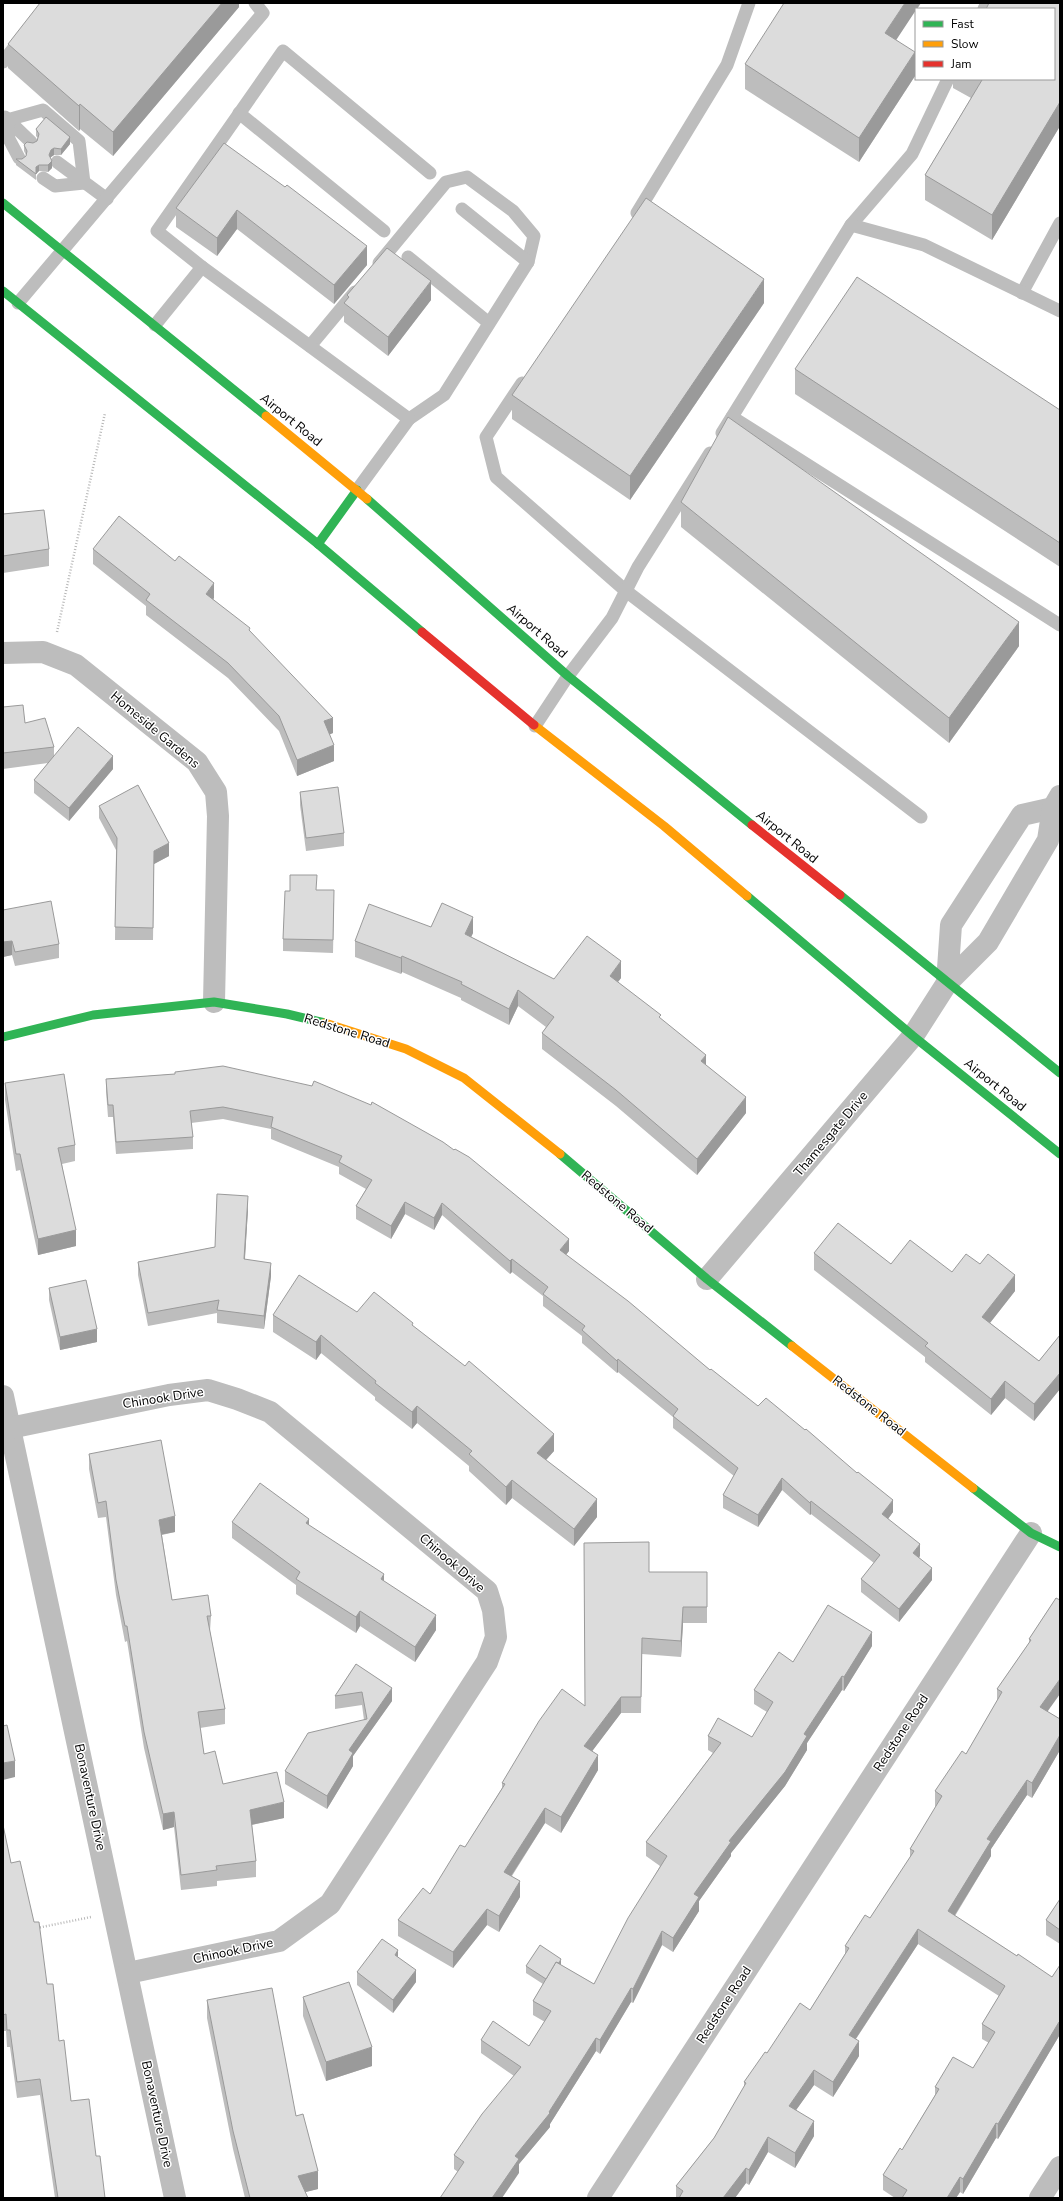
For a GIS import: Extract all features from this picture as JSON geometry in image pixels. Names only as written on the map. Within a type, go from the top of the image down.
[{"type":"main road","name":"Airport Road","points":[[3,202],[357,490],[568,676],[1060,1073]]},
{"type":"main road","name":"Airport Road","points":[[3,291],[318,544],[535,726],[664,826],[913,1036],[1060,1154]]},
{"type":"main road","points":[[318,544],[357,490]]},
{"type":"main road","name":"Redstone Road","points":[[3,1037],[93,1015],[214,1002],[287,1014],[344,1028],[406,1049],[464,1078],[553,1148],[707,1279],[1031,1533]]},
{"type":"main road","points":[[1031,1533],[1060,1547]]},
{"type":"street","name":"Homeside Gardens","points":[[3,653],[43,652],[76,664],[197,762],[216,792],[218,816],[214,1002]]},
{"type":"street","name":"Thamesgate Drive","points":[[947,983],[951,925],[1022,815],[1056,802]]},
{"type":"street","name":"Thamesgate Drive","points":[[707,1279],[913,1036],[947,983],[988,942],[1048,840],[1056,802]]},
{"type":"street","name":"Chinook Drive","points":[[10,1428],[169,1395],[208,1390],[270,1412],[487,1591],[493,1610],[496,1637],[486,1662],[330,1904],[279,1941],[128,1973]]},
{"type":"street","name":"Bonaventure Drive","points":[[3,1396],[115,1912],[175,2198]]},
{"type":"street","name":"Redstone Road","points":[[598,2198],[1031,1533]]},
{"type":"street","points":[[1040,2198],[1060,2167]]},
{"type":"lane","points":[[18,303],[61,250],[107,200],[263,13],[255,3]]},
{"type":"lane","points":[[631,222],[727,65],[749,3]]},
{"type":"lane","points":[[3,62],[25,34]]},
{"type":"lane","points":[[409,419],[202,267],[157,231],[283,51],[430,174]]},
{"type":"lane","points":[[535,726],[568,676],[612,618],[638,567],[851,225],[912,154],[948,80]]},
{"type":"lane","points":[[5,117],[43,110],[79,141],[84,183]]},
{"type":"lane","points":[[240,113],[384,231]]},
{"type":"lane","points":[[5,117],[31,142]]},
{"type":"lane","points":[[5,117],[9,139],[19,158]]},
{"type":"lane","points":[[57,162],[107,200]]},
{"type":"lane","points":[[310,346],[446,182],[467,177],[513,211],[534,236],[528,262],[444,396],[409,419],[357,490]]},
{"type":"lane","points":[[43,178],[55,186],[84,183]]},
{"type":"lane","points":[[462,209],[528,262]]},
{"type":"lane","points":[[1022,293],[1060,223]]},
{"type":"lane","points":[[851,225],[924,245],[1060,311]]},
{"type":"lane","points":[[408,257],[489,324]]},
{"type":"lane","points":[[155,325],[202,267]]},
{"type":"lane","points":[[529,371],[486,437],[496,477],[626,591],[921,817]]},
{"type":"lane","points":[[732,418],[1060,625]]},
{"type":"path","points":[[43,652],[57,633],[105,413]]},
{"type":"path","points":[[32,1929],[115,1912]]},
{"type":"building","points":[[40,3],[222,3],[113,132],[80,104],[79,106],[8,44]]},
{"type":"building","points":[[784,3],[905,3],[885,33],[915,52],[859,138],[745,64]]},
{"type":"building","points":[[989,3],[1060,3],[1060,102],[992,215],[925,175],[982,80],[1055,80],[1055,8],[986,8]]},
{"type":"building","points":[[46,117],[70,137],[61,149],[54,148],[51,150],[49,155],[52,161],[48,165],[39,165],[36,167],[36,174],[16,159],[22,159],[26,156],[27,151],[24,145],[27,142],[33,143],[37,141],[39,134],[36,129]]},
{"type":"building","points":[[224,143],[285,187],[287,185],[367,246],[334,285],[237,210],[217,238],[176,208]]},
{"type":"building","points":[[646,198],[764,279],[630,476],[512,395]]},
{"type":"building","points":[[387,248],[431,281],[388,337],[344,303],[349,297],[347,295]]},
{"type":"building","points":[[857,277],[1060,410],[1060,543],[795,369]]},
{"type":"building","points":[[728,417],[1019,622],[949,718],[681,502]]},
{"type":"building","points":[[44,510],[49,549],[3,556],[3,514]]},
{"type":"building","points":[[119,516],[175,561],[179,556],[214,583],[206,594],[250,628],[249,630],[333,718],[324,721],[334,745],[297,760],[279,716],[228,663],[146,600],[150,594],[93,549]]},
{"type":"building","points":[[23,705],[25,723],[45,718],[54,747],[3,753],[3,707]]},
{"type":"building","points":[[78,727],[113,756],[69,808],[34,780]]},
{"type":"building","points":[[138,785],[169,843],[154,851],[153,928],[115,927],[117,838],[99,806]]},
{"type":"building","points":[[338,787],[344,833],[306,838],[300,792]]},
{"type":"building","points":[[290,875],[317,875],[316,890],[334,890],[333,940],[283,939],[285,891],[290,891]]},
{"type":"building","points":[[51,901],[59,944],[15,952],[12,941],[3,942],[3,910]]},
{"type":"building","points":[[442,903],[473,917],[465,934],[554,979],[587,936],[621,961],[610,976],[661,1015],[659,1017],[706,1055],[701,1061],[746,1097],[697,1159],[616,1090],[542,1033],[554,1017],[518,990],[509,1009],[461,984],[462,982],[402,956],[401,958],[355,941],[369,904],[431,927]]},
{"type":"building","points":[[223,1066],[312,1086],[314,1081],[371,1105],[372,1102],[443,1142],[454,1150],[455,1149],[469,1157],[569,1239],[560,1250],[628,1301],[710,1370],[711,1369],[758,1406],[766,1398],[805,1430],[806,1429],[857,1473],[858,1472],[893,1500],[882,1514],[920,1544],[913,1553],[932,1568],[899,1609],[861,1579],[880,1555],[811,1501],[810,1503],[782,1478],[758,1515],[723,1495],[738,1468],[673,1416],[678,1409],[618,1359],[617,1361],[582,1330],[585,1326],[543,1294],[548,1287],[512,1259],[510,1261],[442,1203],[434,1218],[405,1202],[391,1226],[356,1206],[372,1180],[339,1162],[342,1156],[271,1127],[273,1117],[223,1107],[190,1111],[193,1137],[116,1142],[113,1105],[108,1105],[106,1079],[175,1074],[175,1072]]},
{"type":"building","points":[[64,1074],[75,1145],[58,1148],[76,1230],[38,1239],[20,1154],[16,1154],[5,1083]]},
{"type":"building","points":[[217,1194],[248,1196],[244,1259],[271,1263],[264,1316],[217,1310],[219,1300],[148,1313],[138,1262],[215,1247]]},
{"type":"building","points":[[838,1223],[891,1264],[910,1240],[952,1272],[966,1254],[980,1264],[988,1254],[1015,1275],[982,1317],[1039,1361],[1060,1335],[1060,1373],[1034,1404],[1005,1381],[991,1399],[925,1346],[928,1343],[814,1253]]},
{"type":"building","points":[[299,1275],[357,1312],[374,1292],[413,1323],[412,1325],[465,1366],[469,1361],[554,1434],[537,1453],[597,1499],[574,1529],[512,1480],[506,1487],[469,1454],[472,1451],[417,1406],[412,1412],[375,1383],[376,1381],[321,1335],[316,1342],[273,1315]]},
{"type":"building","points":[[86,1280],[97,1329],[60,1337],[49,1288]]},
{"type":"building","points":[[161,1440],[175,1516],[159,1520],[172,1600],[208,1595],[211,1616],[207,1616],[225,1709],[198,1712],[204,1754],[215,1751],[223,1784],[277,1772],[284,1802],[250,1810],[256,1861],[216,1866],[217,1870],[181,1875],[174,1812],[163,1814],[144,1732],[127,1626],[125,1626],[116,1580],[106,1501],[98,1503],[89,1454]]},
{"type":"building","points":[[260,1483],[309,1519],[306,1523],[384,1574],[381,1579],[436,1615],[415,1647],[360,1611],[356,1617],[296,1579],[300,1572],[232,1522]]},
{"type":"building","points":[[649,1542],[649,1572],[707,1572],[707,1607],[683,1607],[681,1641],[642,1638],[641,1697],[621,1697],[584,1746],[598,1755],[561,1817],[545,1808],[504,1872],[520,1881],[499,1916],[487,1909],[453,1952],[398,1920],[423,1888],[430,1894],[460,1845],[465,1847],[505,1784],[502,1783],[539,1721],[562,1689],[585,1706],[584,1543]]},
{"type":"building","points":[[1056,1598],[1060,1600],[1060,1679],[1040,1707],[1060,1719],[1060,1735],[1032,1783],[1027,1780],[987,1839],[991,1841],[948,1911],[1017,1956],[1018,1954],[1052,1977],[1060,1965],[1060,2022],[998,2124],[996,2123],[963,2179],[960,2177],[947,2198],[902,2198],[907,2190],[883,2175],[900,2148],[902,2150],[939,2089],[935,2087],[953,2057],[973,2068],[995,2032],[982,2024],[1005,1986],[918,1929],[849,2035],[859,2041],[833,2082],[814,2070],[789,2106],[814,2121],[795,2153],[768,2137],[749,2170],[746,2168],[723,2198],[679,2198],[683,2191],[676,2186],[714,2138],[746,2083],[744,2082],[765,2052],[767,2053],[800,2003],[810,2010],[849,1948],[845,1946],[865,1915],[870,1918],[914,1851],[910,1849],[942,1796],[935,1791],[962,1751],[966,1754],[1002,1692],[997,1689],[1031,1640],[1029,1639]]},
{"type":"building","points":[[828,1605],[872,1632],[844,1677],[842,1676],[804,1734],[807,1736],[785,1772],[729,1841],[731,1842],[694,1894],[699,1897],[673,1938],[662,1931],[633,1989],[631,1988],[600,2040],[596,2038],[549,2112],[550,2113],[515,2156],[519,2159],[492,2198],[440,2198],[464,2162],[454,2155],[482,2114],[521,2067],[481,2040],[493,2021],[529,2046],[551,2011],[533,2001],[556,1962],[594,1984],[628,1918],[667,1856],[646,1842],[721,1743],[708,1736],[718,1718],[752,1737],[773,1702],[754,1690],[779,1652],[793,1662]]},
{"type":"building","points":[[356,1664],[392,1688],[349,1750],[353,1753],[327,1796],[285,1771],[308,1733],[367,1719],[362,1692],[335,1696]]},
{"type":"building","points":[[7,1725],[15,1761],[3,1763],[3,1726]]},
{"type":"building","points":[[3,1825],[11,1863],[20,1861],[34,1922],[39,1922],[47,1984],[53,1984],[59,2041],[64,2040],[71,2101],[89,2099],[96,2156],[100,2156],[105,2198],[58,2198],[40,2079],[17,2082],[10,2030],[7,2030],[6,2014],[3,2015]]},
{"type":"building","points":[[1060,1899],[1060,1930],[1046,1920]]},
{"type":"building","points":[[382,1939],[398,1950],[395,1955],[416,1970],[393,2000],[357,1972]]},
{"type":"building","points":[[540,1945],[561,1959],[559,1963],[556,1962],[546,1979],[526,1966]]},
{"type":"building","points":[[349,1982],[372,2047],[326,2062],[303,1997]]},
{"type":"building","points":[[272,1988],[296,2116],[303,2114],[318,2171],[298,2176],[308,2198],[250,2198],[233,2131],[207,2000]]},
{"type":"traffic: fast","points":[[3,203],[266,416]]},
{"type":"traffic: fast","points":[[3,291],[318,544],[422,632]]},
{"type":"traffic: fast","points":[[318,544],[357,490]]},
{"type":"traffic: fast","points":[[367,499],[568,676],[752,825]]},
{"type":"traffic: fast","points":[[840,895],[1060,1073]]},
{"type":"traffic: fast","points":[[747,896],[913,1036],[1060,1154]]},
{"type":"traffic: fast","points":[[3,1037],[93,1015],[214,1002],[287,1014],[325,1023]]},
{"type":"traffic: fast","points":[[560,1154],[707,1279],[792,1346]]},
{"type":"traffic: fast","points":[[973,1488],[1031,1533],[1060,1547]]},
{"type":"traffic: slow","points":[[266,416],[367,499]]},
{"type":"traffic: slow","points":[[534,725],[664,826],[747,896]]},
{"type":"traffic: slow","points":[[325,1023],[406,1049],[464,1078],[560,1154]]},
{"type":"traffic: slow","points":[[792,1346],[973,1488]]},
{"type":"traffic: jam","points":[[422,632],[534,725]]},
{"type":"traffic: jam","points":[[752,825],[840,895]]}]
